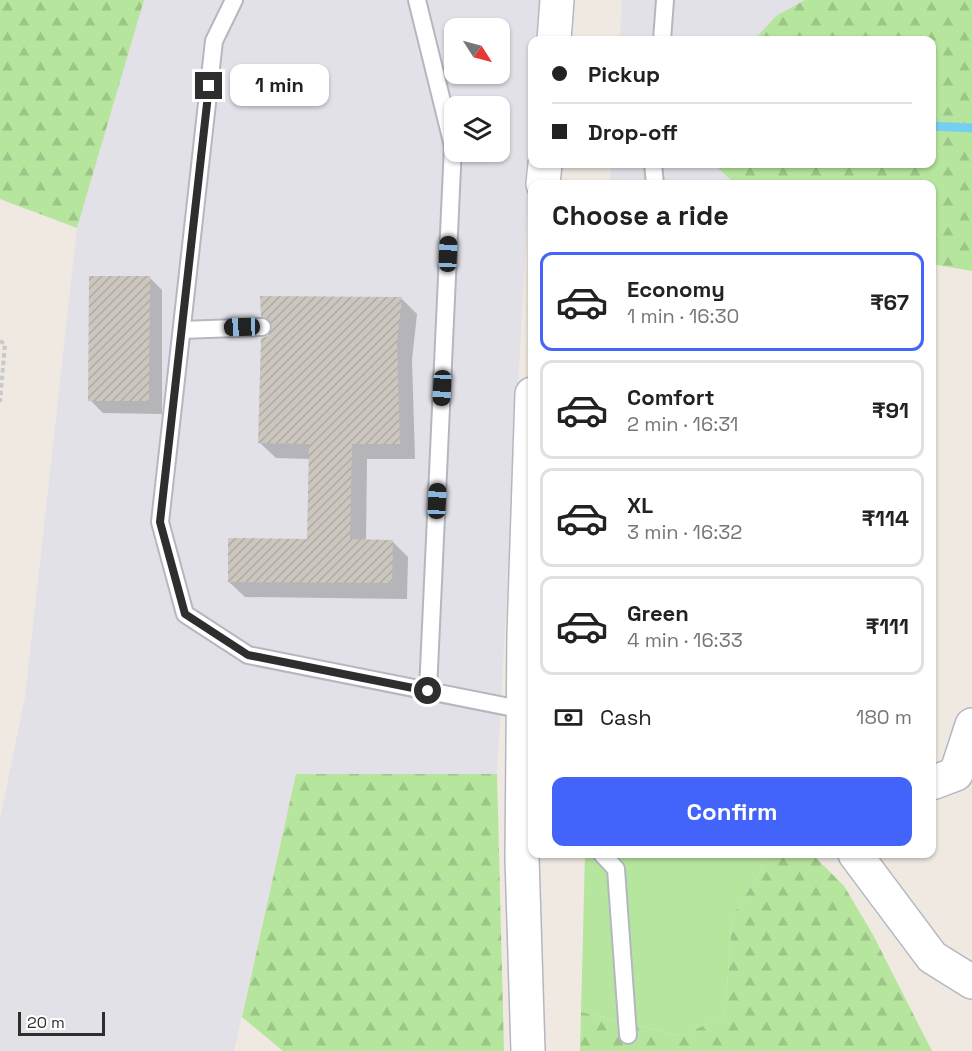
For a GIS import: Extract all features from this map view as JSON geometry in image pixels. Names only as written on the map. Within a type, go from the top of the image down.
[{"type":"street","points":[[554,36],[557,0]]},
{"type":"street","points":[[528,609],[524,710],[528,822],[528,1051]]},
{"type":"street","points":[[936,782],[956,774],[972,725]]},
{"type":"street","points":[[858,858],[932,957],[972,982]]},
{"type":"lane","points":[[234,0],[214,41],[160,522],[185,614],[248,655],[524,710]]},
{"type":"lane","points":[[417,0],[453,146],[428,691]]},
{"type":"lane","points":[[662,36],[665,0]]},
{"type":"lane","points":[[182,330],[262,327]]},
{"type":"lane","points":[[606,858],[616,869],[628,1035]]},
{"type":"path","points":[[0,341],[5,344],[0,402]]},
{"type":"shaded area","points":[[144,0],[540,0],[537,36],[528,36],[528,168],[530,168],[497,774],[296,774],[234,1051],[0,1051],[0,819],[25,697],[77,228]]},
{"type":"shaded area","points":[[622,0],[889,0],[888,36],[620,36]]},
{"type":"shaded area","points":[[611,168],[885,168],[885,180],[610,180]]},
{"type":"green space","points":[[0,0],[144,0],[77,228],[0,199]]},
{"type":"green space","points":[[805,0],[972,0],[972,271],[936,265],[936,180],[731,180],[718,168],[936,168],[936,36],[758,36],[776,16]]},
{"type":"green space","points":[[296,774],[497,774],[504,1051],[283,1051],[242,1017]]},
{"type":"green space","points":[[585,858],[769,858],[732,917],[725,1015],[682,1036],[581,1012]]},
{"type":"green space","points":[[769,858],[816,858],[844,886],[872,933],[932,1051],[580,1051],[581,1012],[682,1036],[725,1015],[732,917]]},
{"type":"building","points":[[89,276],[150,276],[149,401],[88,401]]},
{"type":"building","points":[[260,296],[402,297],[397,343],[400,444],[352,444],[350,539],[393,540],[392,583],[228,582],[228,538],[307,539],[309,444],[258,443],[261,338],[268,336],[272,327],[271,321],[261,317]]},
{"type":"waterway","points":[[936,126],[972,128]]},
{"type":"route","points":[[209,86],[160,522],[185,614],[248,655],[428,691]]}]
